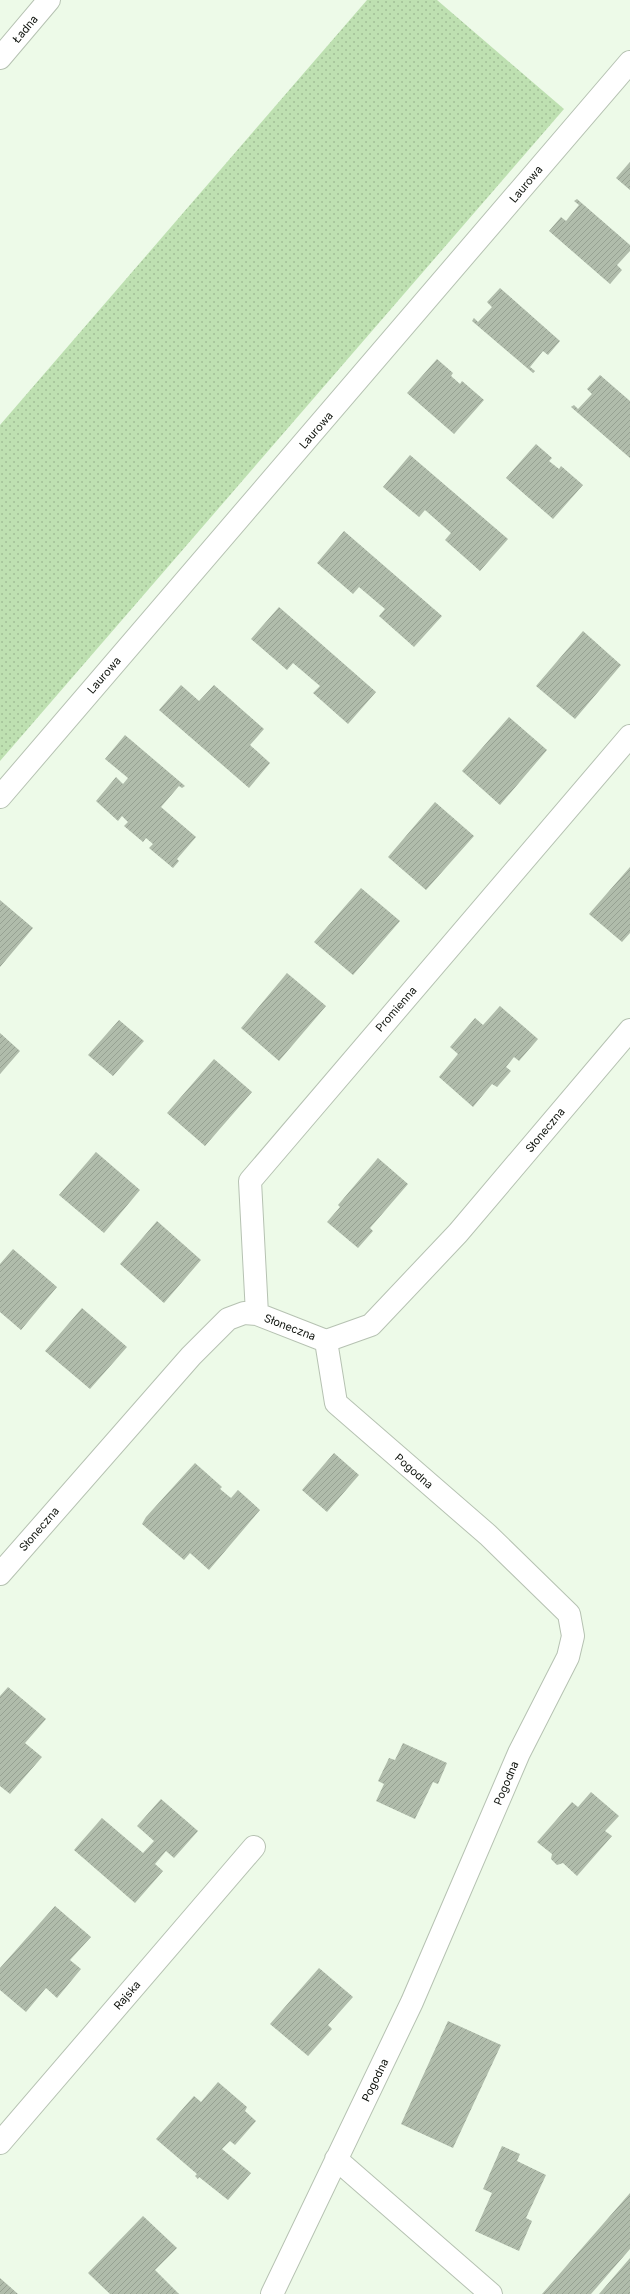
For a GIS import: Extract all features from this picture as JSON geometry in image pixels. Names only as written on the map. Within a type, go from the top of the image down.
[{"type":"street","name":"Ładna","points":[[0,58],[49,0]]},
{"type":"street","name":"Laurowa","points":[[0,797],[630,62]]},
{"type":"street","name":"Promienna","points":[[257,1314],[250,1181],[630,736]]},
{"type":"street","name":"Słoneczna","points":[[0,1574],[191,1356],[228,1319],[244,1313],[257,1314],[326,1341],[371,1325],[458,1233],[630,1030]]},
{"type":"street","name":"Pogodna","points":[[272,2294],[412,2002],[519,1752],[568,1657],[573,1636],[569,1614],[488,1535],[336,1403],[326,1341]]},
{"type":"street","name":"Rajska","points":[[0,2142],[254,1847]]},
{"type":"street","points":[[336,2159],[491,2294]]},
{"type":"green space","points":[[367,0],[437,0],[564,109],[0,761],[0,425]]},
{"type":"building","points":[[630,162],[630,190],[616,178]]},
{"type":"building","points":[[577,199],[630,245],[630,251],[617,265],[622,270],[610,284],[549,231],[561,217],[566,221],[579,205],[574,201]]},
{"type":"building","points":[[500,288],[560,341],[548,355],[543,351],[530,367],[535,371],[533,373],[472,321],[474,318],[478,322],[492,307],[487,302]]},
{"type":"building","points":[[437,359],[453,373],[451,376],[460,384],[462,381],[484,400],[454,434],[407,393]]},
{"type":"building","points":[[600,375],[630,401],[630,458],[571,407],[574,405],[578,409],[592,394],[587,389]]},
{"type":"building","points":[[536,444],[552,458],[549,461],[559,469],[561,466],[583,485],[553,519],[506,478]]},
{"type":"building","points":[[410,455],[508,539],[480,571],[445,540],[451,533],[425,510],[419,517],[383,487]]},
{"type":"building","points":[[344,531],[442,616],[414,647],[379,616],[385,609],[359,587],[353,594],[317,563]]},
{"type":"building","points":[[279,607],[376,692],[348,724],[313,693],[320,686],[293,663],[287,670],[251,639]]},
{"type":"building","points":[[583,631],[621,665],[575,719],[536,686]]},
{"type":"building","points":[[181,685],[199,701],[214,685],[264,729],[250,745],[270,763],[249,788],[159,710]]},
{"type":"building","points":[[509,717],[547,750],[500,805],[462,771]]},
{"type":"building","points":[[125,735],[185,786],[182,788],[179,786],[161,807],[196,837],[177,859],[179,861],[173,868],[149,848],[153,844],[146,838],[143,842],[124,826],[128,822],[122,816],[118,821],[96,801],[116,777],[123,784],[128,778],[105,759]]},
{"type":"building","points":[[435,802],[474,836],[426,890],[388,857]]},
{"type":"building","points":[[630,867],[630,933],[622,942],[589,914]]},
{"type":"building","points":[[361,888],[400,921],[353,975],[314,942]]},
{"type":"building","points":[[0,900],[33,928],[0,967]]},
{"type":"building","points":[[287,973],[326,1006],[279,1061],[241,1028]]},
{"type":"building","points":[[500,1006],[538,1039],[519,1061],[514,1057],[506,1067],[511,1071],[497,1087],[492,1084],[473,1107],[439,1077],[458,1054],[450,1047],[475,1018],[483,1025]]},
{"type":"building","points":[[119,1020],[144,1041],[113,1076],[88,1055]]},
{"type":"building","points":[[0,1033],[20,1051],[0,1074]]},
{"type":"building","points":[[214,1059],[252,1092],[205,1146],[167,1113]]},
{"type":"building","points":[[96,1152],[140,1190],[104,1233],[59,1195]]},
{"type":"building","points":[[378,1158],[408,1184],[370,1228],[373,1231],[358,1248],[327,1222],[340,1207],[338,1205]]},
{"type":"building","points":[[157,1221],[201,1260],[164,1303],[120,1264]]},
{"type":"building","points":[[13,1249],[57,1287],[21,1330],[0,1312],[0,1264]]},
{"type":"building","points":[[82,1308],[127,1347],[90,1389],[45,1351]]},
{"type":"building","points":[[334,1453],[359,1475],[327,1512],[302,1490]]},
{"type":"building","points":[[195,1463],[222,1487],[220,1489],[231,1498],[238,1490],[260,1510],[209,1570],[190,1553],[184,1560],[142,1524],[146,1517]]},
{"type":"building","points":[[8,1687],[46,1719],[25,1743],[42,1757],[10,1794],[0,1786],[0,1696]]},
{"type":"building","points":[[403,1743],[447,1763],[438,1784],[433,1782],[415,1819],[376,1801],[384,1784],[378,1781],[389,1758],[395,1760]]},
{"type":"building","points":[[591,1792],[619,1816],[605,1831],[612,1836],[577,1876],[563,1863],[557,1865],[551,1859],[552,1854],[537,1842],[572,1802],[578,1807]]},
{"type":"building","points":[[161,1799],[198,1831],[174,1858],[166,1851],[155,1864],[163,1871],[135,1903],[74,1850],[102,1818],[143,1853],[154,1841],[137,1826]]},
{"type":"building","points":[[55,1906],[91,1937],[70,1960],[81,1969],[57,1998],[46,1988],[26,2012],[0,1990],[0,1968]]},
{"type":"building","points":[[319,1968],[353,1997],[328,2025],[332,2029],[308,2056],[270,2024]]},
{"type":"building","points":[[448,2021],[501,2045],[453,2148],[401,2124]]},
{"type":"building","points":[[218,2082],[247,2107],[245,2111],[256,2121],[235,2145],[230,2141],[222,2149],[251,2173],[228,2200],[199,2177],[198,2179],[195,2176],[197,2174],[156,2139],[194,2096],[201,2102]]},
{"type":"building","points":[[502,2146],[520,2154],[517,2161],[546,2175],[526,2218],[532,2221],[519,2251],[475,2231],[492,2193],[483,2189]]},
{"type":"building","points":[[630,2193],[630,2249],[591,2294],[542,2294]]},
{"type":"building","points":[[143,2216],[177,2248],[155,2270],[179,2294],[110,2294],[88,2273]]},
{"type":"building","points":[[630,2258],[630,2294],[599,2294]]},
{"type":"building","points":[[0,2278],[18,2294],[0,2294]]}]
